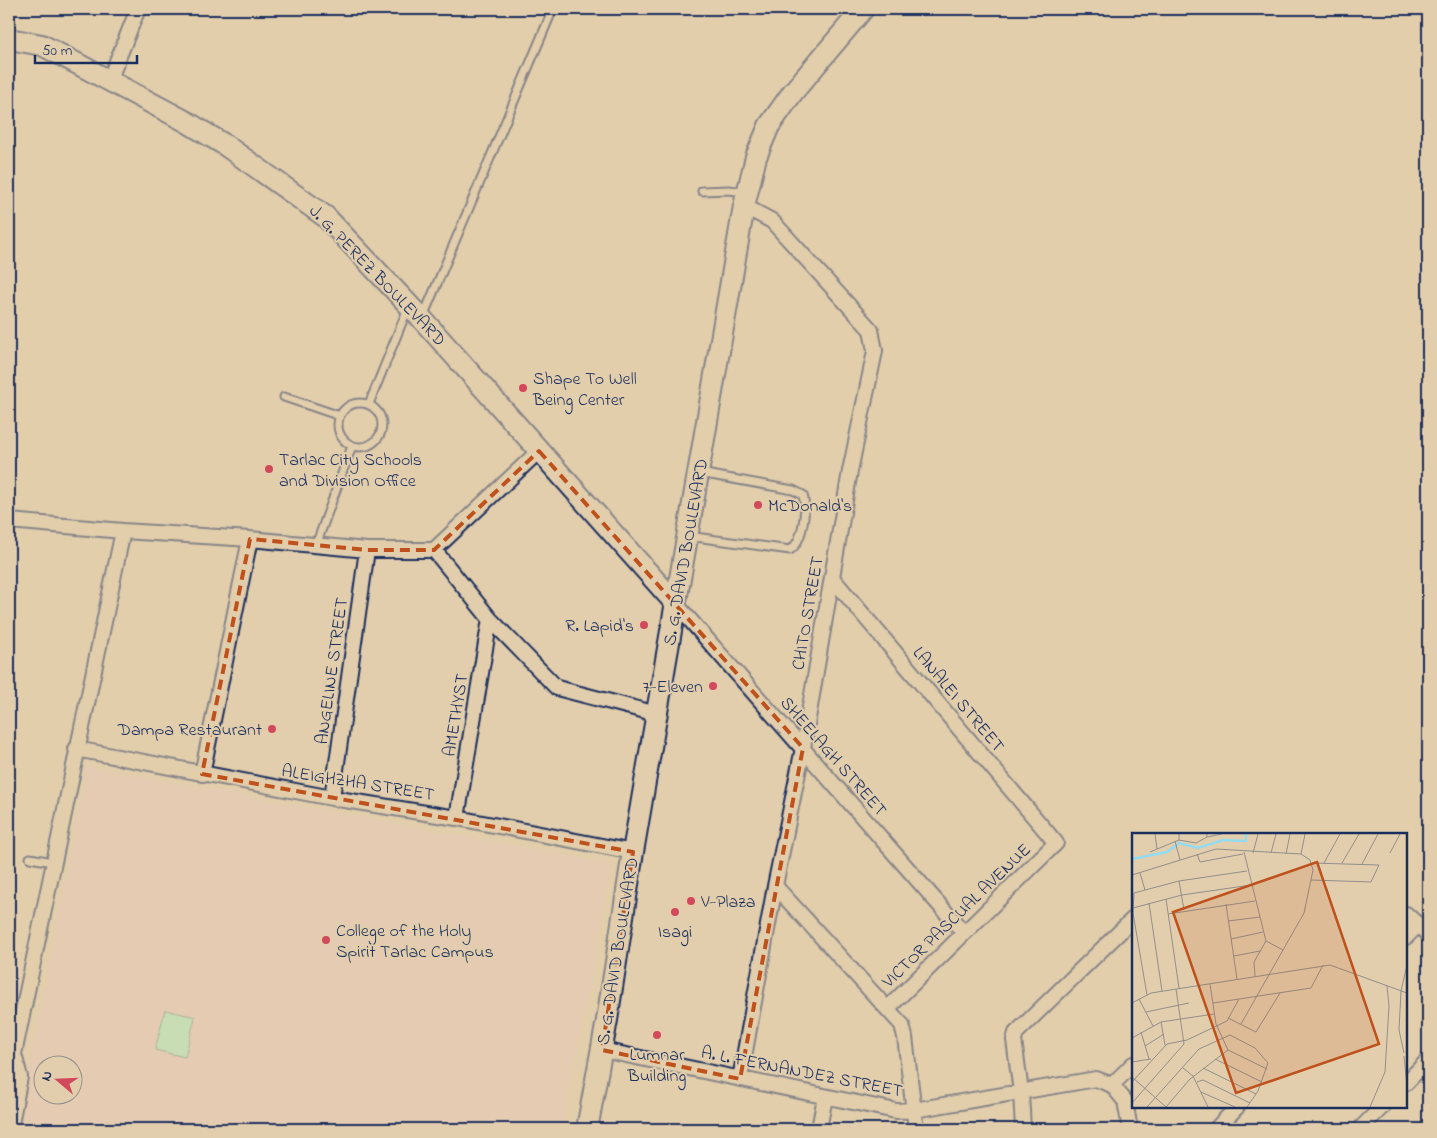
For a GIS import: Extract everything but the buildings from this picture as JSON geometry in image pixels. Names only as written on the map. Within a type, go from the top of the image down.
[{"type":"street","points":[[109,81],[138,9]]},
{"type":"street","name":"S. G. DAVID BOULEVARD","points":[[587,1129],[602,1050],[633,852],[698,472],[746,199],[756,157],[769,126],[793,92],[863,9]]},
{"type":"street","name":"J. G. PEREZ BOULEVARD","points":[[9,39],[42,45],[187,122],[225,145],[326,217],[416,312],[676,604]]},
{"type":"street","name":"CHITO STREET","points":[[740,1079],[775,886],[803,748],[850,471],[874,351],[871,330],[772,221],[746,199]]},
{"type":"street","points":[[9,521],[250,539],[367,550],[434,550],[540,451]]},
{"type":"street","points":[[10,1129],[20,1078],[11,1054],[123,531]]},
{"type":"street","points":[[202,774],[250,539]]},
{"type":"street","name":"ANGELINE STREET","points":[[332,798],[367,550]]},
{"type":"street","points":[[434,550],[490,619],[557,688],[657,714]]},
{"type":"street","name":"LANALEI STREET","points":[[832,579],[1056,843]]},
{"type":"street","name":"SHEELAGH STREET","points":[[676,604],[964,933]]},
{"type":"street","name":"AMETHYST","points":[[457,818],[490,619]]},
{"type":"street","name":"ALEIGHZHA STREET","points":[[76,750],[332,798],[457,818],[633,852]]},
{"type":"street","name":"VICTOR PASCUAL AVENUE","points":[[916,1129],[906,1037],[902,1025],[888,1008],[1056,843]]},
{"type":"street","points":[[775,886],[888,1008]]},
{"type":"street","points":[[1407,915],[1423,929],[1407,937]]},
{"type":"street","points":[[1023,1129],[1021,1092],[1014,1040],[1016,1032],[1132,920]]},
{"type":"street","name":"A. L. FERNANDEZ STREET","points":[[602,1050],[825,1098],[896,1111],[914,1110],[1096,1079],[1112,1085]]},
{"type":"street","points":[[1407,1082],[1428,1060]]},
{"type":"street","points":[[1130,1129],[1125,1101],[1112,1085],[1132,1065]]},
{"type":"street","points":[[818,1129],[825,1098]]},
{"type":"street","points":[[1216,1129],[1236,1108]]},
{"type":"street","points":[[1360,1129],[1381,1108]]},
{"type":"lane","points":[[369,404],[416,312],[553,9]]},
{"type":"lane","points":[[702,191],[729,190],[746,199]]},
{"type":"lane","points":[[284,397],[340,416]]},
{"type":"lane","points":[[355,403],[369,404],[380,414],[382,429],[379,436],[368,446],[352,446],[346,442],[339,430],[340,416],[348,406],[355,403]]},
{"type":"lane","points":[[316,545],[352,446]]},
{"type":"lane","points":[[688,536],[790,550],[796,547],[806,505],[803,495],[793,490],[698,472]]},
{"type":"lane","points":[[30,858],[53,862]]},
{"type":"highlighted area","points":[[539,451],[803,748],[740,1079],[602,1050],[633,852],[202,774],[250,539],[367,550],[434,550]]},
{"type":"shaded area","name":"College of the Holy Spirit Tarlac Campus","points":[[86,766],[612,864],[562,1129],[18,1129]]},
{"type":"green space","points":[[165,1010],[195,1017],[185,1057],[155,1050]]},
{"type":"place","name":"Shape To Well Being Center","points":[[523,388]]},
{"type":"place","name":"Tarlac City Schools and Division Office","points":[[269,469]]},
{"type":"place","name":"McDonald's","points":[[758,505]]},
{"type":"place","name":"R. Lapid's","points":[[644,625]]},
{"type":"place","name":"7-Eleven","points":[[713,686]]},
{"type":"place","name":"Dampa Restaurant","points":[[272,729]]},
{"type":"place","name":"V-Plaza","points":[[691,901]]},
{"type":"place","name":"Isagi","points":[[675,912]]},
{"type":"place","name":"College of the Holy Spirit Tarlac Campus","points":[[326,940]]},
{"type":"place","name":"Lumnar Building","points":[[657,1035]]}]
